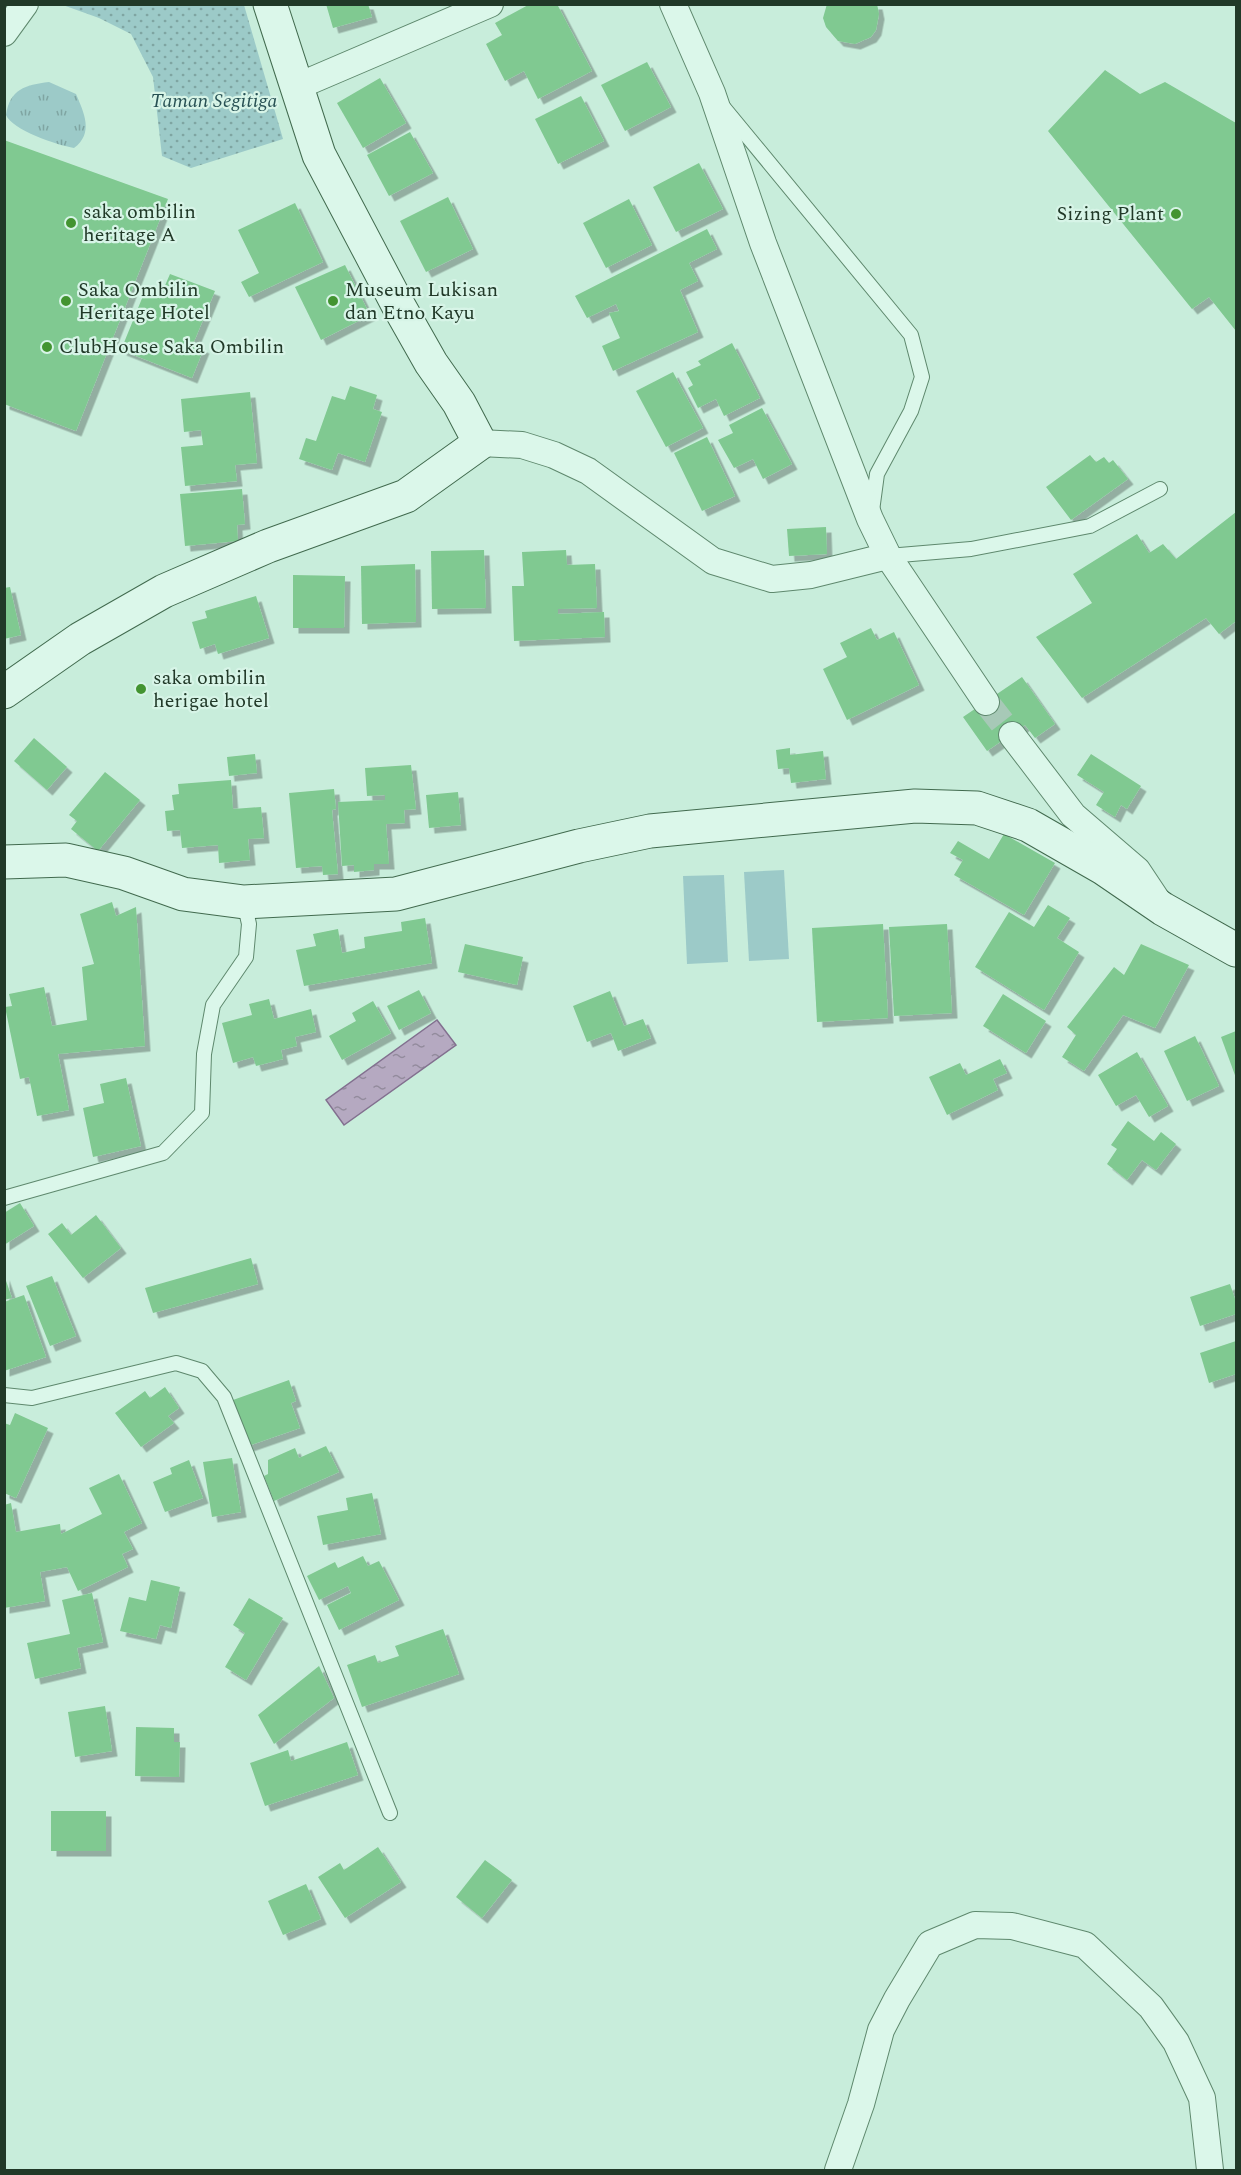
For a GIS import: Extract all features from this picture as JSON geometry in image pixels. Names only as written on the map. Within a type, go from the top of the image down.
[{"type":"main road","points":[[4,692],[80,639],[164,591],[268,546],[406,496],[480,443],[459,403],[431,363],[397,303],[319,155],[270,4]]},
{"type":"main road","points":[[4,862],[66,860],[124,873],[183,894],[243,902],[396,894],[579,846],[650,831],[915,806],[977,808],[1028,825],[1103,868],[1163,909],[1236,950]]},
{"type":"street","points":[[4,33],[25,4]]},
{"type":"street","points":[[296,87],[490,4]]},
{"type":"street","points":[[673,4],[712,93],[763,243],[870,519],[888,556],[986,702]]},
{"type":"street","points":[[480,443],[522,445],[554,455],[588,471],[713,561],[772,579],[811,574],[888,556]]},
{"type":"street","points":[[1012,735],[1073,815],[1137,870],[1163,909]]},
{"type":"street","points":[[838,2170],[861,2104],[881,2030],[897,1999],[930,1944],[975,1924],[1012,1926],[1085,1945],[1151,2007],[1176,2042],[1202,2098],[1210,2170]]},
{"type":"lane","points":[[712,93],[911,335],[922,377],[910,411],[877,474],[870,519]]},
{"type":"lane","points":[[888,556],[971,549],[1090,526],[1160,489]]},
{"type":"lane","points":[[4,1198],[163,1154],[202,1113],[204,1054],[213,1005],[246,957],[249,924],[243,902]]},
{"type":"lane","points":[[4,1395],[32,1398],[176,1363],[202,1371],[224,1398],[390,1813]]},
{"type":"green space","name":"Taman Segitiga","points":[[60,4],[244,5],[283,139],[191,168],[162,156],[153,77],[131,34],[99,18]]},
{"type":"green space","points":[[49,82],[76,94],[82,108],[86,129],[84,136],[74,148],[57,144],[26,131],[10,121],[6,115],[11,99],[20,90]]},
{"type":"green space","points":[[784,870],[789,959],[749,961],[744,872]]},
{"type":"green space","points":[[724,875],[728,962],[687,964],[683,876]]},
{"type":"water","points":[[437,1020],[456,1045],[344,1125],[326,1100]]},
{"type":"building","points":[[326,4],[368,4],[372,17],[333,28]]},
{"type":"building","points":[[530,4],[557,4],[592,71],[538,99],[524,71],[505,81],[486,44],[502,35],[495,23]]},
{"type":"building","points":[[827,4],[877,4],[879,14],[876,30],[871,37],[855,44],[838,41],[826,27],[823,18]]},
{"type":"building","points":[[647,62],[671,107],[625,131],[601,85]]},
{"type":"building","name":"Sizing Plant","points":[[1105,70],[1140,94],[1165,82],[1236,123],[1236,331],[1209,297],[1192,309],[1048,131]]},
{"type":"building","points":[[380,78],[406,123],[363,148],[337,103]]},
{"type":"building","points":[[581,96],[604,141],[558,164],[535,119]]},
{"type":"building","points":[[410,132],[433,173],[389,196],[367,155]]},
{"type":"building","name":"Saka Ombilin Heritage Hotel","points":[[4,140],[168,199],[76,431],[4,404]]},
{"type":"building","points":[[699,163],[723,209],[676,232],[653,187]]},
{"type":"building","points":[[448,197],[473,249],[426,272],[400,221]]},
{"type":"building","points":[[629,199],[652,245],[606,268],[583,223]]},
{"type":"building","points":[[295,203],[323,262],[249,297],[241,282],[259,273],[238,230]]},
{"type":"building","points":[[707,229],[717,249],[689,263],[698,281],[680,290],[698,332],[613,371],[602,346],[620,338],[609,313],[619,311],[616,304],[587,318],[575,296]]},
{"type":"building","name":"Museum Lukisan dan Etno Kayu","points":[[345,265],[370,315],[321,340],[295,287]]},
{"type":"building","points":[[170,274],[215,291],[193,344],[204,348],[192,378],[121,350],[145,291],[160,297]]},
{"type":"building","points":[[732,343],[760,398],[724,416],[716,399],[698,408],[688,388],[693,385],[686,372],[701,365],[698,361]]},
{"type":"building","points":[[673,372],[703,428],[666,447],[636,391]]},
{"type":"building","points":[[350,386],[377,395],[373,409],[382,412],[365,462],[338,453],[332,470],[299,459],[306,438],[316,441],[332,396],[345,400]]},
{"type":"building","points":[[250,392],[257,463],[235,465],[237,481],[185,486],[181,447],[203,445],[201,430],[184,432],[181,399]]},
{"type":"building","points":[[762,408],[792,464],[763,479],[753,459],[734,468],[718,440],[733,433],[729,425]]},
{"type":"building","points":[[707,437],[735,496],[702,511],[674,453]]},
{"type":"building","points":[[1090,455],[1096,462],[1104,457],[1109,463],[1113,460],[1128,479],[1071,520],[1046,487]]},
{"type":"building","points":[[242,489],[245,524],[237,525],[238,541],[185,546],[180,494]]},
{"type":"building","points":[[1236,512],[1236,621],[1219,634],[1206,618],[1082,698],[1036,637],[1092,603],[1073,574],[1137,534],[1149,553],[1163,544],[1176,559]]},
{"type":"building","points":[[826,527],[827,554],[789,556],[787,529]]},
{"type":"building","points":[[484,550],[486,608],[432,609],[431,551]]},
{"type":"building","points":[[566,550],[567,565],[595,564],[597,608],[558,609],[558,614],[604,612],[605,637],[514,641],[512,586],[524,586],[522,552]]},
{"type":"building","points":[[415,564],[416,622],[362,624],[361,566]]},
{"type":"building","points":[[293,575],[345,576],[344,628],[293,628]]},
{"type":"building","points":[[10,587],[21,635],[4,639],[4,588]]},
{"type":"building","points":[[256,596],[269,638],[218,654],[215,644],[200,649],[192,622],[207,618],[205,611]]},
{"type":"building","points":[[871,628],[877,640],[894,632],[919,685],[847,720],[823,669],[847,657],[840,643]]},
{"type":"building","points":[[1022,677],[1055,724],[1035,738],[1025,725],[987,751],[963,717]]},
{"type":"building","points":[[34,738],[67,767],[47,790],[14,761]]},
{"type":"building","points":[[790,748],[790,755],[823,751],[826,779],[791,783],[789,768],[778,769],[776,750]]},
{"type":"building","points":[[255,754],[257,773],[229,776],[227,757]]},
{"type":"building","points":[[1091,754],[1141,786],[1127,809],[1121,805],[1115,817],[1096,805],[1104,792],[1077,775]]},
{"type":"building","points":[[411,765],[416,809],[404,810],[405,823],[386,824],[389,864],[374,864],[374,870],[354,872],[354,865],[342,866],[338,802],[385,800],[385,795],[367,796],[365,768]]},
{"type":"building","points":[[105,772],[140,800],[98,851],[71,829],[77,821],[69,815]]},
{"type":"building","points":[[231,780],[233,809],[261,807],[264,838],[248,839],[250,860],[219,863],[218,845],[182,848],[180,830],[167,831],[165,811],[174,810],[172,795],[179,794],[178,784]]},
{"type":"building","points":[[334,789],[336,809],[332,810],[338,874],[323,875],[322,866],[296,868],[289,793]]},
{"type":"building","points":[[458,792],[461,825],[429,828],[426,795]]},
{"type":"building","points":[[1004,834],[1055,863],[1024,915],[954,875],[963,860],[950,853],[958,841],[989,859]]},
{"type":"building","points":[[112,902],[116,916],[136,907],[145,1046],[58,1054],[69,1110],[37,1116],[29,1077],[20,1079],[5,1007],[12,1006],[9,994],[44,987],[52,1026],[87,1020],[82,967],[94,964],[80,914]]},
{"type":"building","points":[[1048,905],[1070,918],[1057,938],[1079,952],[1044,1010],[975,967],[1009,912],[1034,927]]},
{"type":"building","points":[[425,918],[432,963],[304,986],[296,950],[316,946],[313,934],[338,929],[342,953],[365,948],[364,937],[402,931],[401,922]]},
{"type":"building","points":[[883,924],[888,1018],[817,1022],[812,928]]},
{"type":"building","points":[[947,924],[952,1013],[894,1016],[889,927]]},
{"type":"building","points":[[465,944],[523,957],[517,985],[458,972]]},
{"type":"building","points":[[1141,944],[1189,965],[1155,1028],[1123,1015],[1084,1071],[1062,1057],[1076,1035],[1067,1027],[1114,967],[1124,975]]},
{"type":"building","points":[[419,990],[431,1013],[399,1030],[387,1006]]},
{"type":"building","points":[[610,991],[624,1026],[643,1019],[651,1038],[618,1051],[611,1033],[587,1042],[573,1006]]},
{"type":"building","points":[[1003,994],[1046,1021],[1026,1053],[983,1026]]},
{"type":"building","points":[[269,999],[274,1019],[311,1009],[316,1032],[295,1037],[297,1046],[281,1050],[283,1059],[256,1066],[253,1057],[233,1063],[222,1023],[252,1015],[249,1004]]},
{"type":"building","points":[[373,1001],[391,1033],[342,1060],[329,1036],[356,1021],[352,1013]]},
{"type":"building","points":[[1236,1031],[1236,1078],[1221,1037]]},
{"type":"building","points":[[1195,1036],[1219,1086],[1187,1101],[1164,1051]]},
{"type":"building","points":[[1137,1052],[1168,1106],[1149,1117],[1136,1095],[1116,1106],[1098,1075]]},
{"type":"building","points":[[1000,1059],[1007,1073],[993,1079],[998,1090],[947,1115],[929,1077],[960,1063],[966,1075]]},
{"type":"building","points":[[126,1078],[141,1146],[93,1157],[83,1108],[104,1103],[100,1084]]},
{"type":"building","points":[[1128,1121],[1154,1141],[1161,1132],[1176,1144],[1156,1170],[1142,1160],[1127,1180],[1107,1164],[1117,1149],[1111,1145]]},
{"type":"building","points":[[20,1203],[34,1226],[4,1245],[4,1213]]},
{"type":"building","points":[[96,1215],[121,1248],[83,1278],[48,1234],[62,1223],[71,1235]]},
{"type":"building","points":[[251,1258],[258,1284],[153,1313],[145,1288]]},
{"type":"building","points":[[4,1275],[12,1298],[4,1300]]},
{"type":"building","points":[[52,1276],[76,1336],[50,1346],[26,1286]]},
{"type":"building","points":[[1230,1284],[1236,1302],[1236,1314],[1200,1326],[1190,1297]]},
{"type":"building","points":[[24,1295],[46,1357],[4,1371],[4,1302]]},
{"type":"building","points":[[1236,1341],[1236,1374],[1209,1383],[1200,1353]]},
{"type":"building","points":[[289,1380],[296,1401],[291,1403],[300,1428],[248,1446],[233,1400]]},
{"type":"building","points":[[165,1387],[179,1408],[168,1416],[174,1423],[141,1447],[115,1413],[145,1391],[150,1398]]},
{"type":"building","points":[[15,1413],[48,1428],[16,1498],[4,1493],[4,1423],[10,1425]]},
{"type":"building","points":[[326,1446],[339,1472],[274,1501],[264,1476],[268,1474],[268,1460],[295,1448],[299,1458]]},
{"type":"building","points":[[232,1458],[241,1512],[212,1517],[203,1462]]},
{"type":"building","points":[[189,1460],[203,1498],[165,1512],[153,1482],[172,1474],[170,1468]]},
{"type":"building","points":[[119,1474],[142,1523],[124,1532],[133,1549],[122,1554],[128,1567],[78,1591],[67,1567],[40,1572],[45,1601],[4,1608],[4,1505],[11,1503],[16,1532],[60,1524],[61,1534],[102,1514],[89,1488]]},
{"type":"building","points":[[372,1493],[381,1534],[323,1545],[317,1516],[348,1510],[346,1498]]},
{"type":"building","points":[[363,1556],[368,1566],[379,1561],[399,1600],[339,1630],[327,1605],[351,1593],[348,1586],[319,1600],[307,1576],[335,1562],[338,1568]]},
{"type":"building","points":[[151,1580],[180,1587],[171,1628],[160,1625],[156,1639],[120,1631],[129,1597],[146,1601]]},
{"type":"building","points":[[92,1593],[103,1642],[77,1648],[81,1668],[35,1679],[27,1643],[70,1634],[62,1600]]},
{"type":"building","points":[[249,1598],[283,1618],[246,1680],[225,1667],[245,1633],[233,1625]]},
{"type":"building","points":[[443,1629],[459,1674],[362,1707],[347,1665],[375,1655],[378,1663],[399,1656],[395,1646]]},
{"type":"building","points":[[319,1666],[334,1698],[274,1744],[258,1715]]},
{"type":"building","points":[[105,1706],[112,1751],[75,1757],[68,1712]]},
{"type":"building","points":[[136,1727],[174,1728],[174,1742],[180,1742],[179,1777],[135,1776]]},
{"type":"building","points":[[347,1742],[358,1775],[265,1806],[250,1763],[288,1750],[291,1761]]},
{"type":"building","points":[[51,1811],[106,1811],[106,1851],[51,1851]]},
{"type":"building","points":[[378,1847],[401,1882],[345,1918],[318,1877],[340,1863],[344,1870]]},
{"type":"building","points":[[485,1860],[512,1880],[482,1918],[456,1897]]},
{"type":"building","points":[[306,1884],[321,1919],[283,1935],[268,1901]]},
{"type":"tunnel","points":[[986,702],[1012,735]]},
{"type":"place","name":"Sizing Plant","points":[[1176,214]]},
{"type":"place","name":"saka ombilin heritage A","points":[[71,223]]},
{"type":"place","name":"Saka Ombilin Heritage Hotel","points":[[66,301]]},
{"type":"place","name":"Museum Lukisan dan Etno Kayu","points":[[333,301]]},
{"type":"place","name":"ClubHouse Saka Ombilin","points":[[47,347]]},
{"type":"place","name":"saka ombilin herigae hotel","points":[[141,689]]}]
